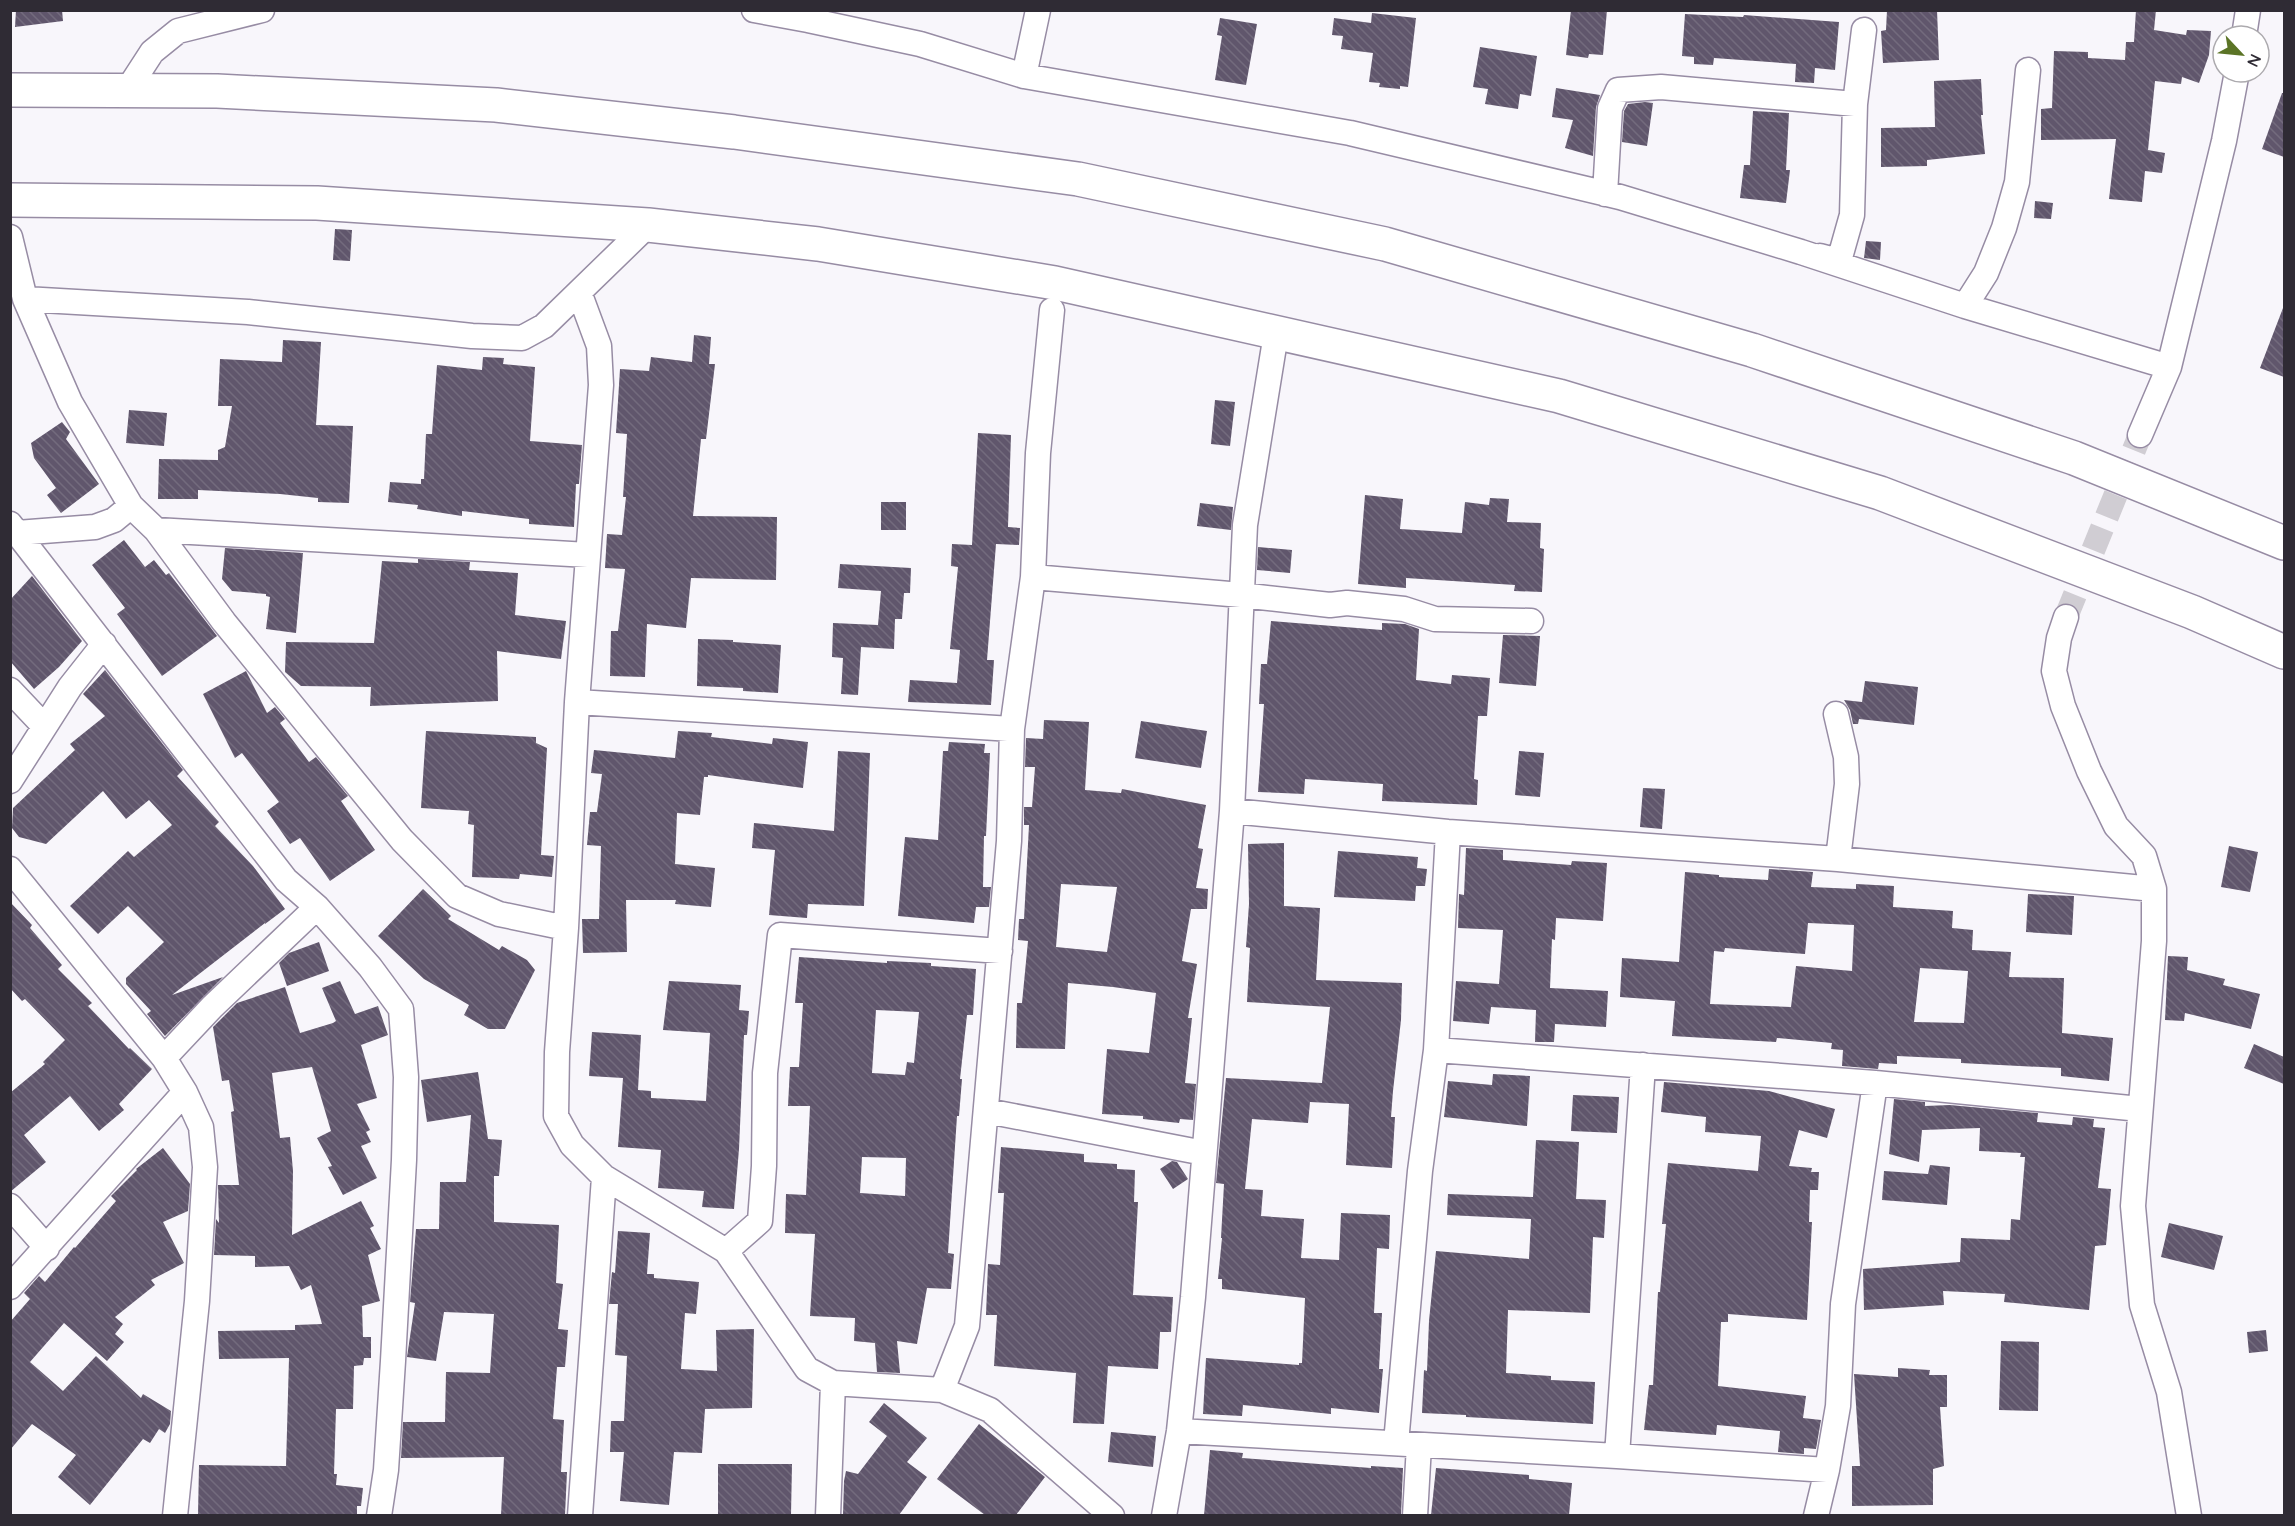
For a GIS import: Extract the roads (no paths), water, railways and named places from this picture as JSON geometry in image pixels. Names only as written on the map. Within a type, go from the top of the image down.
[{"type":"highway","points":[[10,90],[217,91],[496,105],[734,132],[1078,179],[1385,244],[1752,350],[2074,458],[2284,543]]},
{"type":"highway","points":[[10,200],[317,203],[648,225],[818,244],[1055,283],[1559,396],[1880,493],[2192,612],[2284,652]]},
{"type":"street","points":[[128,89],[152,52],[178,31],[262,10]]},
{"type":"street","points":[[754,10],[920,44],[1024,76],[1350,133],[1605,194],[1801,252],[1965,306],[2169,367]]},
{"type":"street","points":[[1024,76],[1038,10]]},
{"type":"street","points":[[1801,252],[1839,261],[1852,215],[1855,104],[1864,30]]},
{"type":"street","points":[[1965,306],[1986,273],[2004,228],[2017,182],[2028,70]]},
{"type":"street","points":[[2140,435],[2169,367],[2224,141],[2235,84]]},
{"type":"street","points":[[1605,194],[1610,108],[1618,90],[1661,87],[1855,104]]},
{"type":"street","points":[[25,299],[248,312],[472,336],[522,338],[544,326],[648,225]]},
{"type":"street","points":[[10,237],[25,299],[70,402],[131,506],[156,530],[224,622],[402,840],[457,896],[499,914],[566,928]]},
{"type":"street","points":[[579,292],[599,346],[601,385],[577,702],[566,928],[557,1052],[556,1116],[572,1145],[603,1177],[726,1251],[807,1369],[833,1383],[942,1390],[990,1410],[1112,1515]]},
{"type":"street","points":[[942,1390],[967,1326],[1010,841],[1012,729],[1033,577],[1038,453],[1052,310]]},
{"type":"street","points":[[1164,1515],[1179,1431],[1193,1297],[1233,811],[1245,525],[1276,334]]},
{"type":"street","points":[[14,528],[94,527],[114,520],[131,506]]},
{"type":"street","points":[[14,528],[286,880],[317,907],[370,967],[401,1009],[406,1077],[404,1160],[387,1448],[379,1515]]},
{"type":"street","points":[[156,530],[588,555]]},
{"type":"street","points":[[1033,577],[1241,595],[1330,606],[1347,603],[1404,609],[1435,619],[1531,621]]},
{"type":"street","points":[[2066,617],[2059,638],[2054,671],[2063,706],[2089,771],[2116,826],[2144,856],[2154,889],[2154,941],[2133,1206],[2142,1305],[2169,1392],[2188,1515]]},
{"type":"street","points":[[10,781],[70,687],[104,644]]},
{"type":"street","points":[[10,690],[44,726]]},
{"type":"street","points":[[577,702],[1012,729]]},
{"type":"street","points":[[1836,714],[1846,757],[1847,784],[1838,859]]},
{"type":"street","points":[[1233,811],[1448,832],[1838,859],[2154,889]]},
{"type":"street","points":[[1415,1515],[1408,1444],[1420,1171],[1436,1050],[1448,832]]},
{"type":"street","points":[[10,869],[164,1058],[185,1092],[201,1126],[206,1167],[197,1301],[175,1515]]},
{"type":"street","points":[[164,1058],[212,1007],[317,907]]},
{"type":"street","points":[[726,1251],[760,1221],[764,1166],[765,1073],[780,936],[1000,951]]},
{"type":"street","points":[[1436,1050],[1875,1083],[2140,1109]]},
{"type":"street","points":[[1617,1455],[1643,1065]]},
{"type":"street","points":[[1816,1515],[1827,1470],[1838,1406],[1843,1304],[1875,1083]]},
{"type":"street","points":[[10,1287],[185,1092]]},
{"type":"street","points":[[987,1111],[1204,1153]]},
{"type":"street","points":[[580,1515],[603,1177]]},
{"type":"street","points":[[10,1206],[47,1248]]},
{"type":"street","points":[[828,1515],[833,1383]]},
{"type":"street","points":[[1179,1431],[1617,1455],[1827,1470]]},
{"type":"tunnel","points":[[2066,617],[2140,435]]}]
